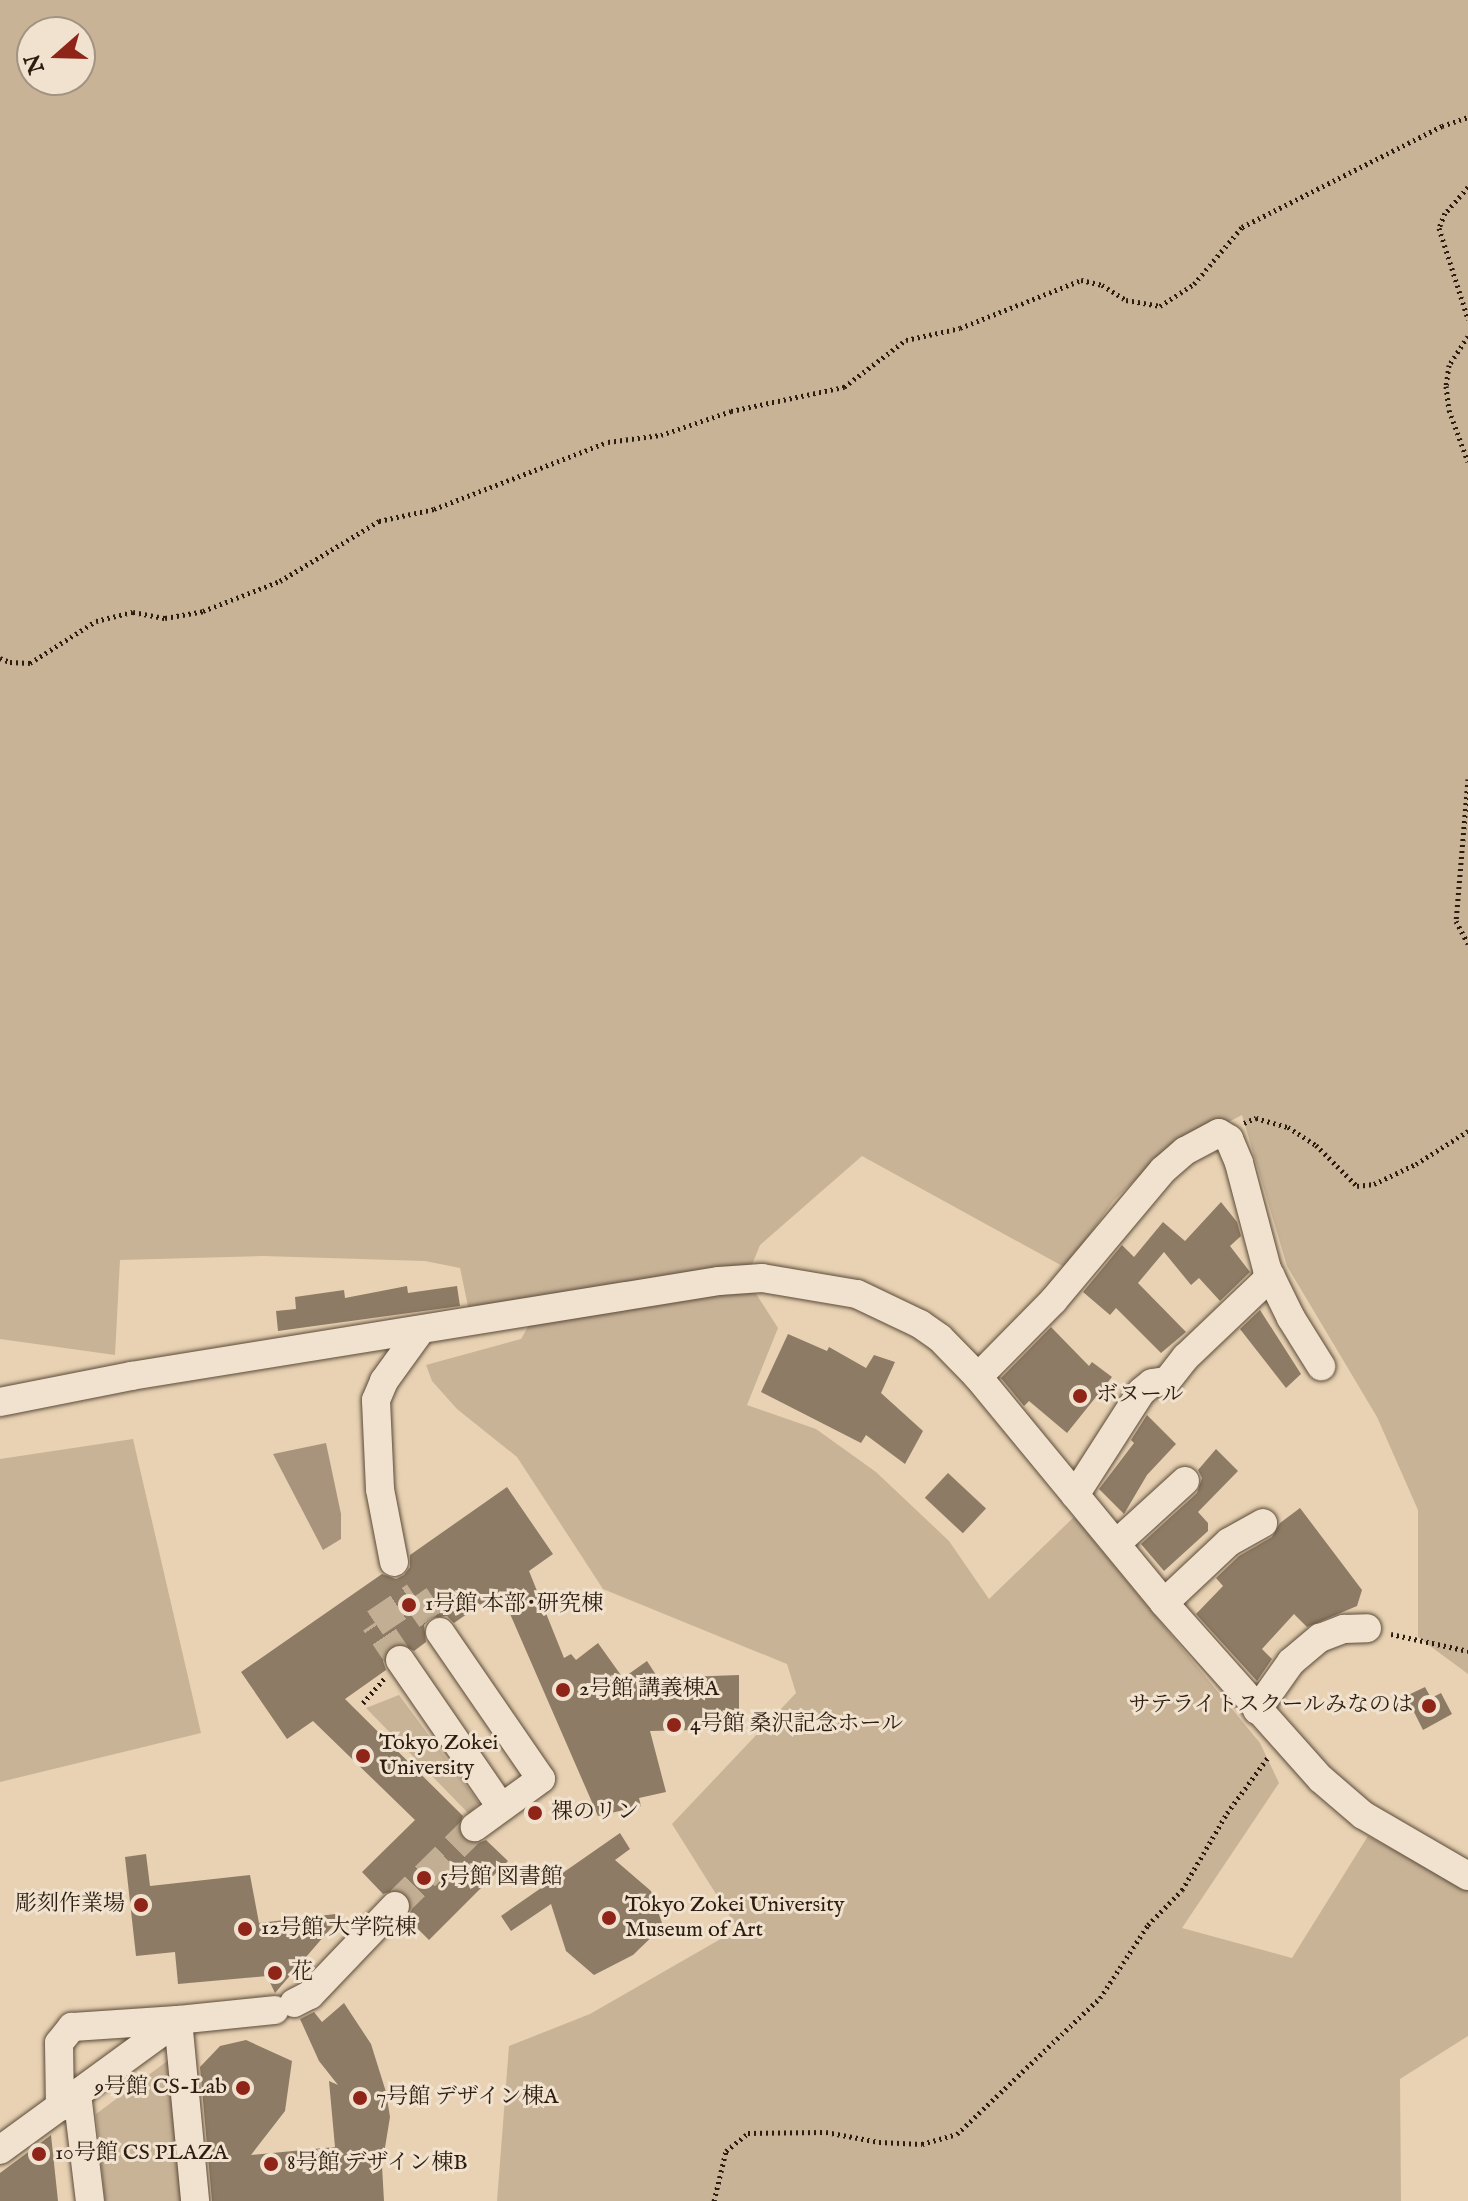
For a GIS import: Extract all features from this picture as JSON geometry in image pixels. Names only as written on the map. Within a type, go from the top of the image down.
[{"type":"street","points":[[978,1377],[1053,1301],[1163,1170],[1203,1139],[1225,1134],[1239,1163],[1271,1276],[1291,1318],[1321,1366]]},
{"type":"street","points":[[1075,1495],[1141,1392],[1152,1383],[1167,1381],[1186,1357],[1271,1276]]},
{"type":"street","points":[[0,1402],[131,1376],[719,1281],[762,1278],[816,1285],[879,1302],[940,1338],[978,1377],[1164,1603],[1282,1740],[1363,1815],[1468,1876]]},
{"type":"street","points":[[394,1562],[380,1489],[376,1400],[392,1369],[420,1331]]},
{"type":"street","points":[[1117,1543],[1185,1481]]},
{"type":"street","points":[[1164,1603],[1229,1542],[1263,1523]]},
{"type":"street","points":[[1257,1710],[1291,1662],[1320,1638],[1344,1629],[1367,1628]]},
{"type":"street","points":[[440,1632],[541,1779],[475,1827]]},
{"type":"street","points":[[395,1666],[501,1807]]},
{"type":"street","points":[[90,2201],[59,2043],[72,2027],[178,2020],[284,2007],[310,1995],[395,1906]]},
{"type":"street","points":[[0,2150],[178,2020]]},
{"type":"street","points":[[178,2020],[195,2201]]},
{"type":"path","points":[[0,658],[30,663],[96,621],[133,612],[165,618],[203,611],[280,581],[379,521],[434,509],[608,442],[661,435],[731,411],[844,387],[906,340],[960,328],[1081,280],[1102,285],[1126,300],[1160,306],[1194,284],[1242,227],[1442,126],[1468,117]]},
{"type":"path","points":[[1468,187],[1445,213],[1439,228],[1468,319]]},
{"type":"path","points":[[1468,336],[1449,365],[1446,386],[1449,410],[1468,462]]},
{"type":"path","points":[[1468,779],[1456,921],[1468,944]]},
{"type":"path","points":[[1225,1134],[1256,1118],[1272,1120],[1316,1145],[1357,1186],[1374,1184],[1416,1164],[1468,1131]]},
{"type":"path","points":[[1367,1628],[1468,1651]]},
{"type":"path","points":[[363,1703],[395,1666]]},
{"type":"path","points":[[714,2201],[726,2151],[748,2133],[826,2132],[879,2142],[922,2144],[957,2134],[1100,1998],[1148,1925],[1182,1890],[1227,1813],[1282,1740]]},
{"type":"shaded area","points":[[0,0],[1468,0],[1468,1674],[1418,1637],[1418,1510],[1377,1417],[1287,1266],[1242,1115],[1158,1158],[1114,1200],[1066,1268],[862,1156],[760,1245],[751,1267],[469,1311],[460,1268],[425,1261],[263,1256],[120,1260],[115,1355],[0,1339]]},
{"type":"shaded area","points":[[753,1289],[778,1328],[747,1405],[816,1429],[876,1472],[949,1541],[989,1599],[1074,1517],[1260,1743],[1279,1783],[1182,1928],[1292,1958],[1368,1836],[1468,1890],[1468,2036],[1400,2079],[1401,2201],[497,2201],[509,2046],[590,2014],[738,1929],[672,1824],[796,1693],[787,1664],[603,1589],[517,1457],[457,1409],[432,1381],[426,1365],[521,1339],[529,1325]]},
{"type":"shaded area","points":[[133,1439],[201,1733],[0,1782],[0,1459]]},
{"type":"shaded area","points":[[326,1443],[341,1514],[341,1539],[323,1550],[273,1454]]},
{"type":"shaded area","points":[[399,1695],[479,1803],[469,1814],[366,1708]]},
{"type":"shaded area","points":[[170,2059],[183,2201],[105,2201],[96,2114]]},
{"type":"building","points":[[1221,1202],[1237,1222],[1241,1236],[1230,1246],[1250,1272],[1220,1301],[1199,1278],[1191,1285],[1164,1252],[1138,1283],[1186,1332],[1161,1353],[1116,1308],[1110,1315],[1083,1292],[1122,1245],[1134,1257],[1163,1222],[1185,1241]]},
{"type":"building","points":[[407,1286],[408,1293],[457,1286],[460,1306],[278,1331],[276,1311],[296,1309],[295,1297],[344,1290],[345,1298]]},
{"type":"building","points":[[1260,1310],[1301,1374],[1286,1388],[1240,1329]]},
{"type":"building","points":[[1051,1327],[1089,1366],[1092,1362],[1112,1377],[1067,1433],[1029,1401],[1024,1406],[1001,1378]]},
{"type":"building","points":[[788,1334],[827,1351],[829,1347],[866,1368],[874,1355],[895,1362],[881,1393],[923,1431],[905,1464],[866,1435],[861,1443],[761,1392]]},
{"type":"building","points":[[1147,1415],[1176,1444],[1147,1475],[1124,1514],[1099,1489],[1134,1443],[1131,1440]]},
{"type":"building","points":[[1216,1449],[1238,1471],[1198,1512],[1208,1523],[1208,1531],[1164,1571],[1141,1544],[1197,1493],[1202,1478],[1198,1470]]},
{"type":"building","points":[[948,1473],[986,1508],[963,1533],[925,1498]]},
{"type":"building","points":[[507,1487],[553,1554],[529,1571],[564,1658],[571,1654],[576,1660],[598,1643],[623,1678],[647,1661],[658,1678],[739,1675],[739,1729],[650,1731],[666,1792],[639,1798],[641,1806],[598,1816],[500,1591],[454,1623],[447,1616],[431,1618],[424,1625],[426,1642],[414,1651],[399,1643],[390,1647],[383,1661],[386,1670],[345,1699],[463,1816],[458,1828],[462,1838],[476,1844],[486,1840],[508,1861],[429,1940],[407,1918],[412,1909],[407,1894],[398,1889],[383,1894],[362,1872],[415,1820],[313,1721],[287,1739],[241,1672],[382,1574],[396,1579],[404,1575],[410,1567],[410,1555]]},
{"type":"building","points":[[1300,1508],[1362,1590],[1357,1606],[1307,1627],[1294,1614],[1262,1649],[1272,1659],[1257,1681],[1196,1614],[1223,1586],[1216,1578],[1239,1556],[1272,1537],[1280,1523]]},
{"type":"building","name":"サテライトスクールみなのは","points":[[1425,1687],[1431,1698],[1441,1693],[1452,1714],[1423,1730],[1406,1696]]},
{"type":"building","points":[[620,1833],[630,1849],[615,1860],[651,1891],[663,1926],[633,1955],[594,1975],[566,1951],[551,1904],[511,1931],[501,1916]]},
{"type":"building","name":"12号館 大学院棟","points":[[146,1854],[150,1886],[250,1875],[259,1923],[344,1913],[275,1993],[267,1976],[178,1984],[175,1952],[136,1956],[125,1857]]},
{"type":"building","points":[[344,2003],[371,2044],[386,2092],[390,2117],[382,2166],[384,2201],[212,2201],[200,2067],[220,2046],[246,2040],[292,2061],[285,2111],[251,2155],[335,2147],[329,2081],[338,2085],[319,2061],[300,2019],[314,2012],[322,2022]]},
{"type":"building","name":"10号館 CS PLAZA","points":[[51,2135],[58,2201],[0,2201],[0,2173]]},
{"type":"tunnel","points":[[400,1660],[375,1623],[415,1596],[440,1632]]},
{"type":"tunnel","points":[[395,1906],[475,1827]]},
{"type":"place","name":"ボヌール","points":[[1080,1396]]},
{"type":"place","name":"1号館 本部･研究棟","points":[[409,1605]]},
{"type":"place","name":"2号館 講義棟A","points":[[563,1690]]},
{"type":"place","name":"サテライトスクールみなのは","points":[[1429,1706]]},
{"type":"place","name":"4号館 桑沢記念ホール","points":[[674,1725]]},
{"type":"place","name":"Tokyo Zokei University","points":[[363,1756]]},
{"type":"place","name":"裸のリン","points":[[535,1813]]},
{"type":"place","name":"5号館 図書館","points":[[424,1878]]},
{"type":"place","name":"彫刻作業場","points":[[141,1905]]},
{"type":"place","name":"Tokyo Zokei University Museum of Art","points":[[609,1918]]},
{"type":"place","name":"12号館 大学院棟","points":[[245,1929]]},
{"type":"place","name":"花","points":[[275,1973]]},
{"type":"place","name":"9号館 CS-Lab","points":[[243,2088]]},
{"type":"place","name":"7号館 デザイン棟A","points":[[360,2098]]},
{"type":"place","name":"10号館 CS PLAZA","points":[[39,2154]]},
{"type":"place","name":"8号館 デザイン棟B","points":[[271,2164]]}]
